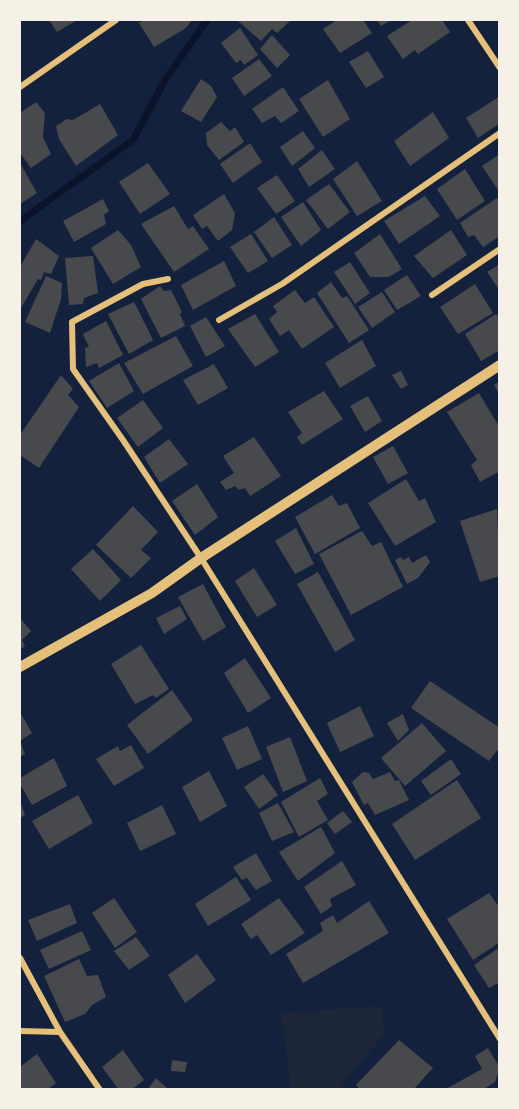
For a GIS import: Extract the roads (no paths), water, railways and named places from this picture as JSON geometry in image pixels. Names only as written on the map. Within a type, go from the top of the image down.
[{"type":"street","points":[[20,87],[116,20]]},
{"type":"street","points":[[468,20],[500,68]]},
{"type":"street","points":[[219,320],[282,284],[500,133]]},
{"type":"street","points":[[432,295],[500,249]]},
{"type":"street","points":[[168,279],[143,284],[72,322],[73,369],[201,558],[408,895],[496,1026],[500,1039]]},
{"type":"street","points":[[20,667],[152,593],[201,558],[500,365]]},
{"type":"street","points":[[20,958],[60,1032],[100,1089]]},
{"type":"street","points":[[20,1031],[60,1032]]},
{"type":"waterway","points":[[20,221],[133,140],[165,80],[207,20]]}]
